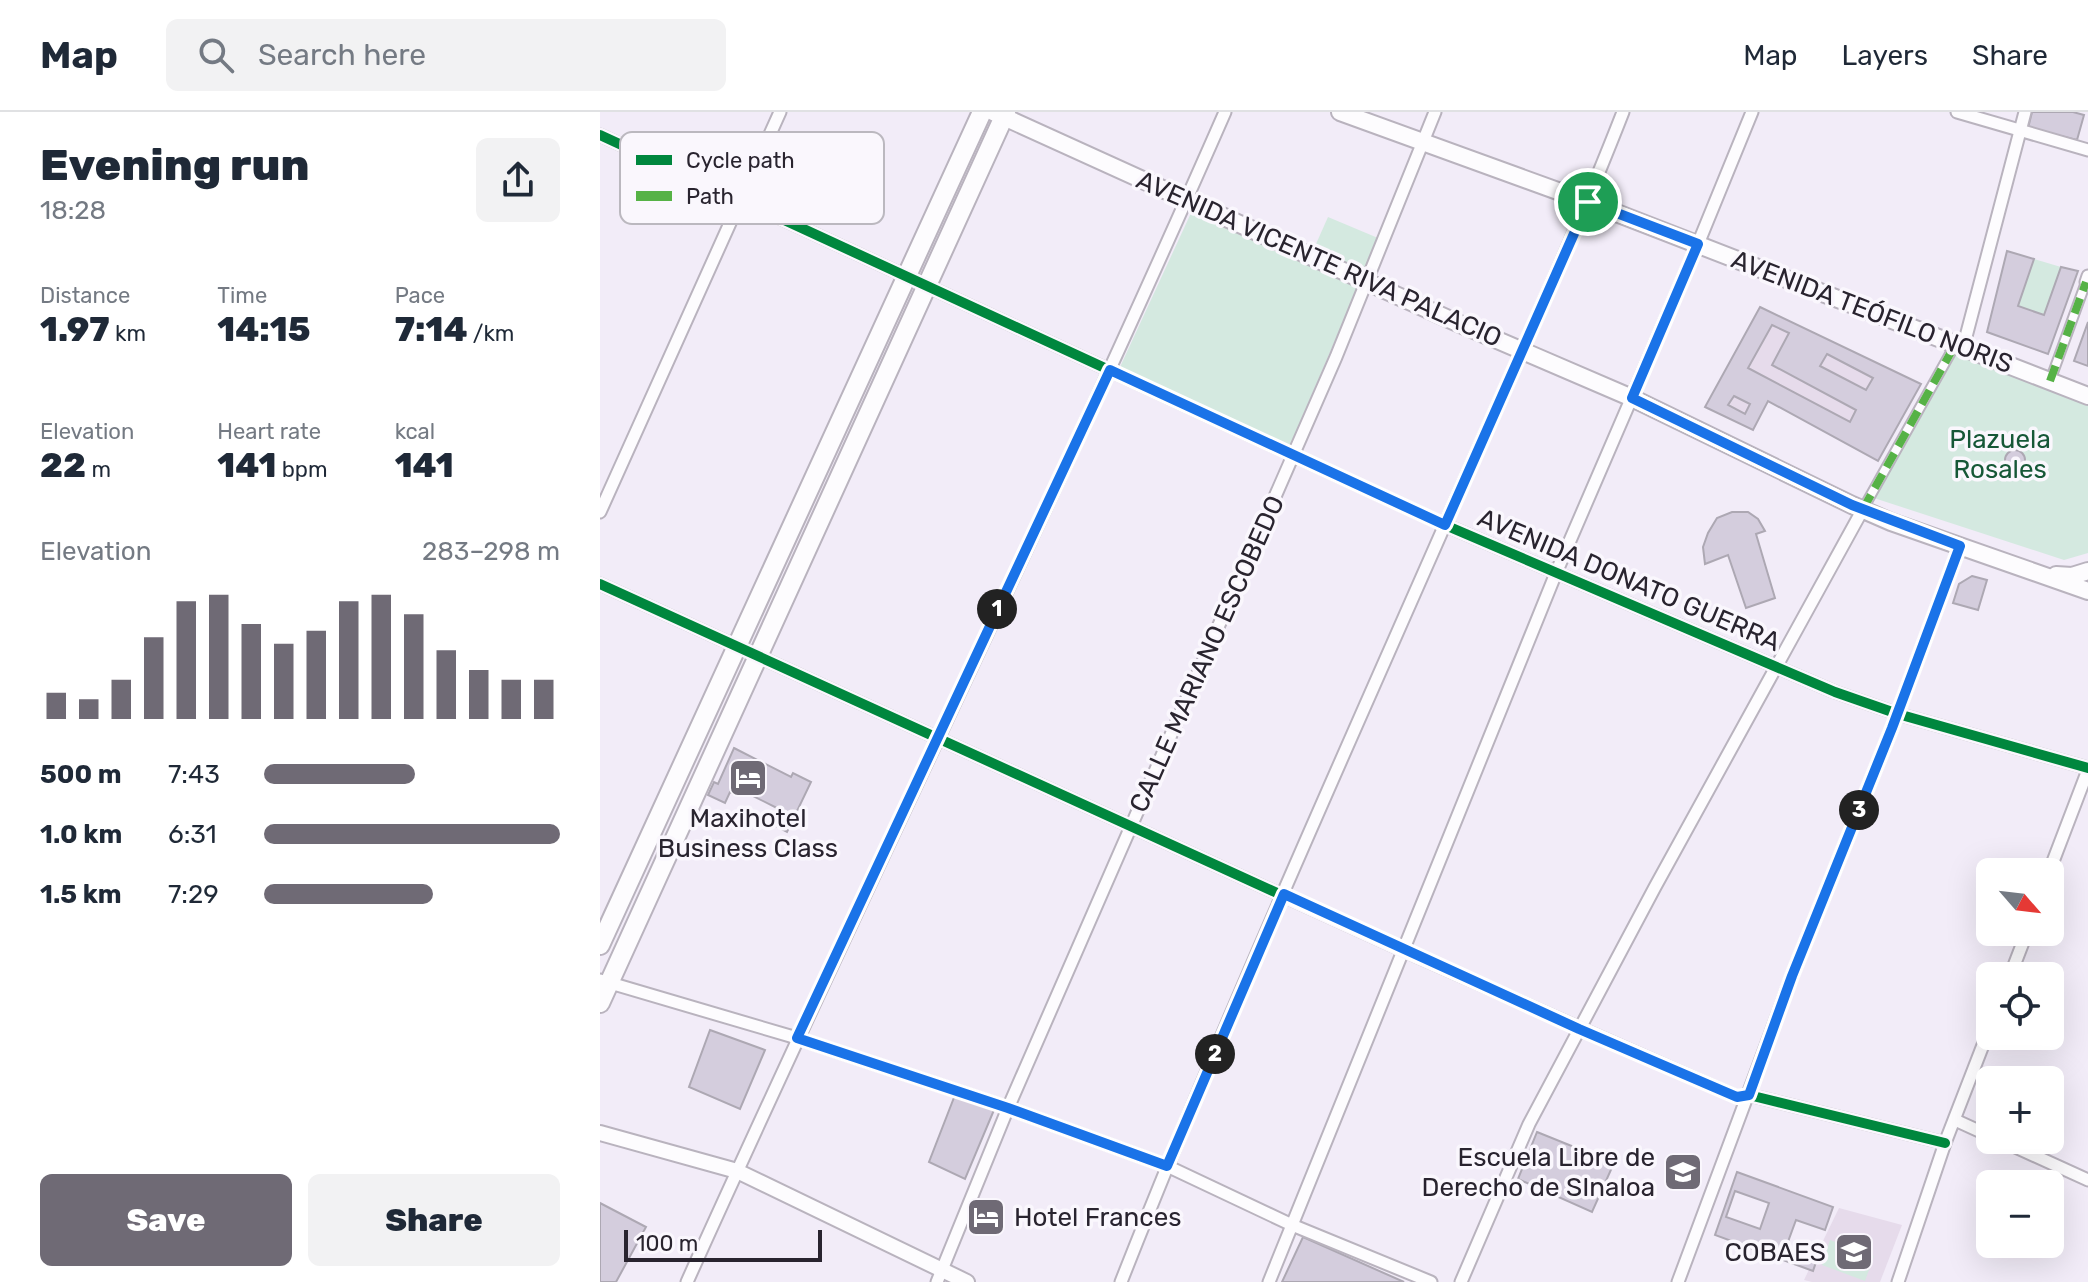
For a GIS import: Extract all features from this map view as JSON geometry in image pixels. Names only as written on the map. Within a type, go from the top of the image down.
[{"type":"main road","points":[[600,945],[982,112]]},
{"type":"main road","name":"AVENIDA TEÓFILO NORIS","points":[[1340,112],[1588,202],[2088,396]]},
{"type":"main road","points":[[600,1003],[605,981],[758,656],[927,285],[1001,114]]},
{"type":"main road","name":"AVENIDA VICENTE RIVA PALACIO","points":[[1001,114],[1367,282],[1632,398],[1863,509],[2088,591]]},
{"type":"main road","points":[[2027,569],[2072,576],[2088,571]]},
{"type":"street","points":[[771,132],[780,112]]},
{"type":"street","points":[[687,1282],[797,1038],[1110,370],[1225,112]]},
{"type":"street","name":"CALLE MARIANO ESCOBEDO","points":[[939,1276],[1008,1108],[1294,455],[1435,112]]},
{"type":"street","points":[[1121,1282],[1167,1166],[1445,525],[1524,351],[1623,112]]},
{"type":"street","points":[[1269,1282],[1556,573],[1752,112]]},
{"type":"street","points":[[1957,112],[2088,150]]},
{"type":"street","points":[[1461,1282],[1529,1124],[1579,1029],[1863,509],[1959,346],[2025,112]]},
{"type":"street","name":"AVENIDA DONATO GUERRA","points":[[600,135],[620,144]]},
{"type":"street","points":[[600,512],[729,224]]},
{"type":"street","name":"AVENIDA DONATO GUERRA","points":[[794,224],[1445,525],[1835,692],[1898,714],[2088,769]]},
{"type":"street","points":[[2050,381],[2087,279]]},
{"type":"street","points":[[1678,1282],[1792,976],[1898,714],[1960,546]]},
{"type":"street","points":[[600,584],[1402,950],[1737,1097],[1749,1095],[1945,1143]]},
{"type":"street","points":[[2054,858],[2088,769]]},
{"type":"street","points":[[605,981],[797,1038],[1008,1108],[1167,1166],[1292,1225],[1431,1282]]},
{"type":"street","points":[[1898,1282],[1945,1143],[1981,1050]]},
{"type":"street","points":[[1955,1120],[1976,1130]]},
{"type":"street","points":[[600,1133],[737,1171],[939,1276],[967,1282]]},
{"type":"street","points":[[2031,1154],[2088,1180]]},
{"type":"shaded area","points":[[1760,307],[1921,384],[1878,461],[1769,401],[1753,430],[1705,407]]},
{"type":"shaded area","name":"COBAES","points":[[1839,1208],[1902,1225],[1880,1282],[1804,1280]]},
{"type":"green space","points":[[1191,213],[1360,282],[1290,446],[1120,367]]},
{"type":"green space","points":[[1328,217],[1378,238],[1366,269],[1312,253]]},
{"type":"green space","points":[[2034,259],[2061,267],[2044,315],[2018,306]]},
{"type":"green space","name":"Plazuela Rosales","points":[[1956,350],[2088,401],[2088,553],[2064,560],[1874,498]]},
{"type":"green space","points":[[1830,1240],[1874,1256],[1865,1281],[1822,1265]]},
{"type":"building","points":[[2032,112],[2084,115],[2077,140],[2028,128]]},
{"type":"building","points":[[2007,251],[2034,259],[2018,306],[2044,315],[2061,267],[2078,271],[2048,354],[1987,332]]},
{"type":"building","points":[[1760,307],[1921,384],[1878,461],[1768,401],[1753,430],[1705,407]],"holes":[[[1772,325],[1789,333],[1772,365],[1856,410],[1850,422],[1748,368]],[[1827,354],[1873,378],[1866,390],[1820,366]],[[1734,396],[1750,404],[1745,414],[1728,405]]]},
{"type":"building","points":[[2088,322],[2088,366],[2074,361]]},
{"type":"building","points":[[2015,450],[2022,453],[2025,460],[2022,467],[2015,470],[2008,467],[2005,460],[2008,453]]},
{"type":"building","points":[[1732,512],[1748,512],[1758,519],[1765,531],[1756,534],[1775,598],[1746,608],[1728,555],[1705,564],[1703,547],[1708,533],[1717,518]]},
{"type":"building","points":[[1972,576],[1987,580],[1978,610],[1953,603],[1959,584]]},
{"type":"building","points":[[734,748],[791,777],[793,773],[811,782],[787,832],[770,823],[777,808],[737,788],[734,794],[730,792],[725,803],[708,795],[714,782],[718,784]]},
{"type":"building","points":[[710,1030],[765,1050],[740,1109],[689,1087]]},
{"type":"building","points":[[955,1095],[994,1110],[965,1179],[929,1162]]},
{"type":"building","points":[[1537,1132],[1614,1163],[1592,1212],[1518,1179]]},
{"type":"building","points":[[1737,1172],[1833,1207],[1825,1230],[1796,1220],[1785,1250],[1816,1262],[1813,1271],[1715,1235]],"holes":[[[1735,1191],[1769,1203],[1760,1229],[1726,1217]]]},
{"type":"building","points":[[600,1203],[646,1227],[616,1282],[600,1282]]},
{"type":"building","points":[[1303,1237],[1404,1282],[1282,1282]]},
{"type":"marked path","points":[[2050,381],[2086,282]]},
{"type":"marked path","points":[[1863,509],[1955,345]]},
{"type":"cycle path","points":[[600,135],[620,144]]},
{"type":"cycle path","points":[[793,224],[1445,525],[1835,692],[1898,714],[2088,768]]},
{"type":"cycle path","points":[[600,584],[1402,950],[1737,1097],[1749,1095],[1945,1143]]},
{"type":"place","name":"Maxihotel Business Class","points":[[748,778]]},
{"type":"place","name":"Escuela Libre de Derecho de SInaloa","points":[[1683,1172]]},
{"type":"place","name":"Hotel Frances","points":[[986,1217]]},
{"type":"place","name":"COBAES","points":[[1854,1252]]},
{"type":"route","points":[[1588,202],[1698,244],[1632,398],[1852,505],[1960,546],[1892,728],[1792,976],[1749,1095],[1737,1097],[1579,1029],[1284,894],[1167,1166],[1008,1108],[797,1038],[1110,370],[1445,525],[1588,202]]}]
